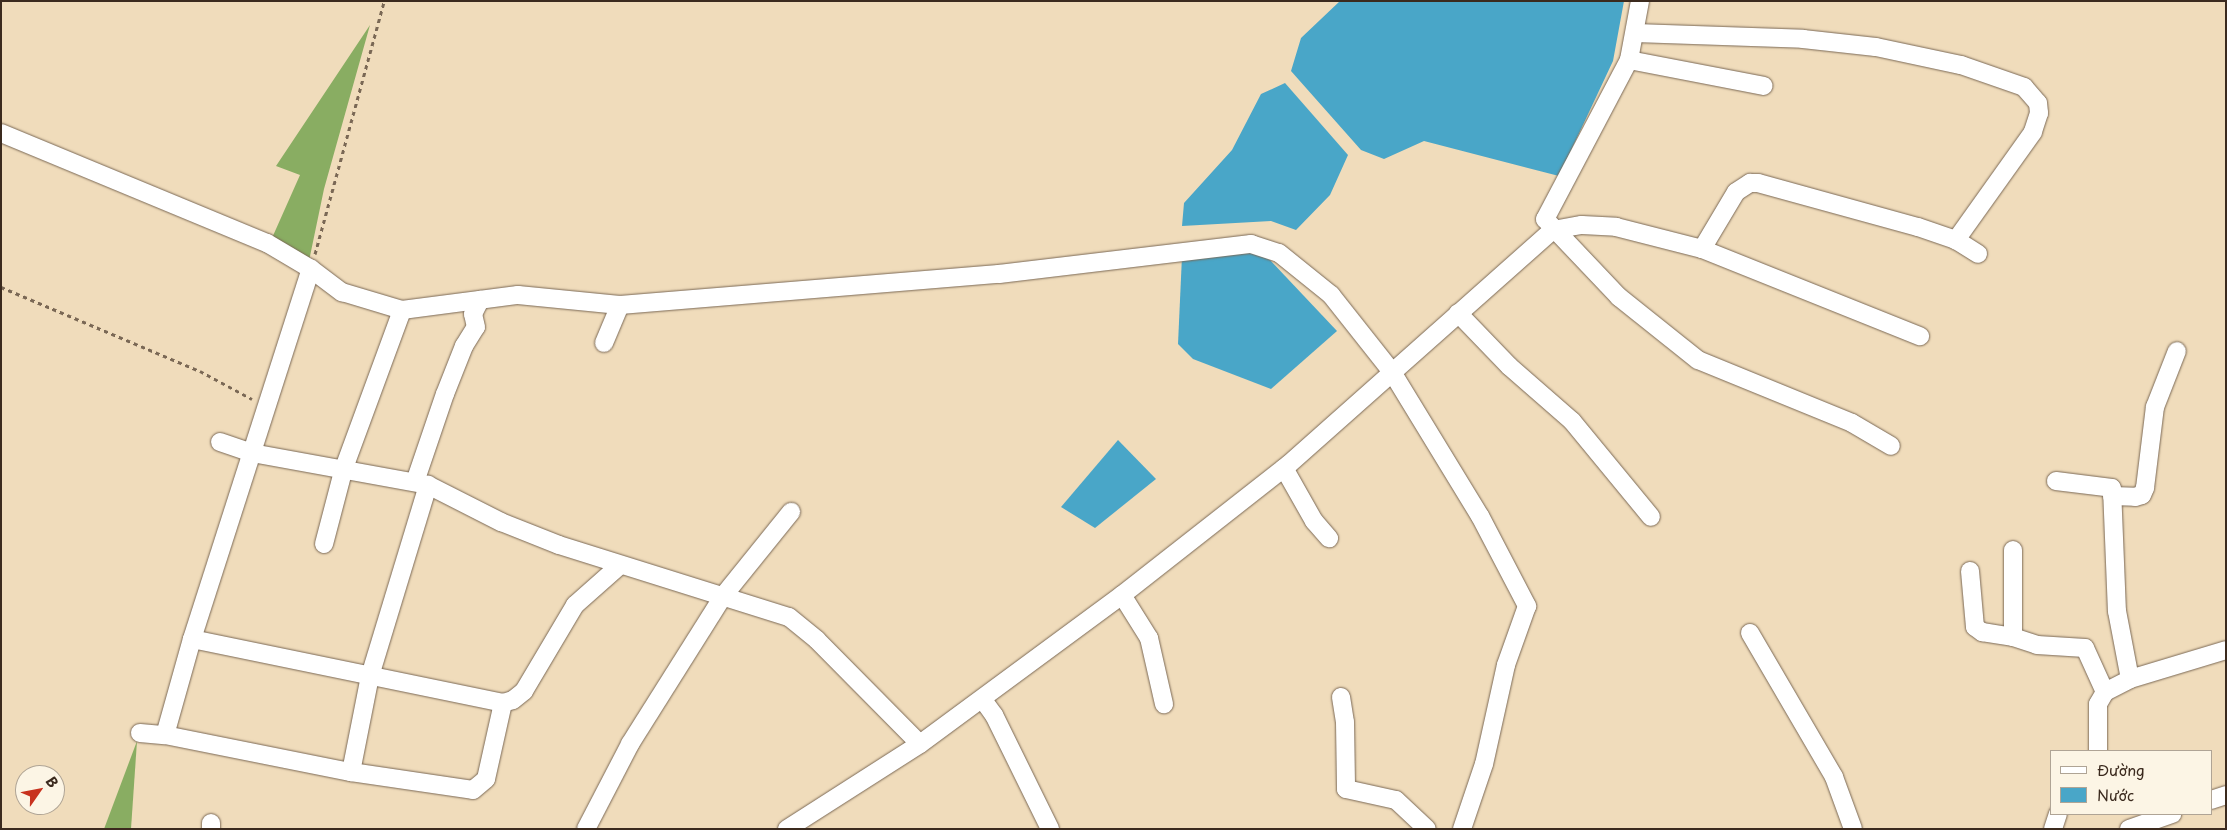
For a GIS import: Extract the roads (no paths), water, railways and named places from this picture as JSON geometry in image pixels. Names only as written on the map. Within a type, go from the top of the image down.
[{"type":"street","points":[[1640,1],[1629,60],[1544,219],[1619,297],[1698,360],[1852,423],[1891,446]]},
{"type":"street","points":[[1635,33],[1804,39],[1876,47],[1961,65],[2024,87],[2038,103],[2039,113],[2033,132],[1956,240]]},
{"type":"street","points":[[1629,60],[1764,86]]},
{"type":"street","points":[[1,133],[267,243],[311,269],[342,292],[402,310],[518,295],[620,305],[999,274],[1251,244],[1279,253],[1331,295],[1392,372],[1480,516],[1527,606],[1506,665],[1484,764],[1462,829]]},
{"type":"street","points":[[1702,249],[1736,192],[1750,183],[1769,184],[1956,240],[1978,254]]},
{"type":"street","points":[[787,829],[920,744],[983,700],[1122,595],[1284,468],[1553,230],[1582,225],[1616,227],[1702,249],[1920,336]]},
{"type":"street","points":[[165,735],[192,639],[311,269]]},
{"type":"street","points":[[351,772],[370,676],[421,484],[451,378],[476,327],[473,314],[480,300]]},
{"type":"street","points":[[604,342],[620,305]]},
{"type":"street","points":[[324,544],[344,468],[402,310]]},
{"type":"street","points":[[1458,313],[1508,366],[1572,422],[1651,517]]},
{"type":"street","points":[[2112,496],[2135,497],[2142,495],[2146,488],[2155,407],[2177,352]]},
{"type":"street","points":[[220,442],[252,453],[344,468],[421,484],[523,532],[620,565],[724,595],[789,617],[800,624],[920,744]]},
{"type":"street","points":[[1284,468],[1314,521],[1329,538]]},
{"type":"street","points":[[2056,481],[2112,488],[2117,610],[2130,679]]},
{"type":"street","points":[[586,829],[630,744],[724,595],[791,512]]},
{"type":"street","points":[[2013,550],[2013,636]]},
{"type":"street","points":[[192,639],[502,703],[512,700],[524,691],[575,605],[620,565]]},
{"type":"street","points":[[1970,571],[1975,627],[1982,632],[2013,636],[2038,645],[2085,648],[2105,692]]},
{"type":"street","points":[[1122,595],[1149,638],[1164,704]]},
{"type":"street","points":[[1750,633],[1834,777],[1853,829]]},
{"type":"street","points":[[2098,750],[2098,704],[2105,692],[2130,679],[2226,650]]},
{"type":"street","points":[[1342,697],[1345,722],[1346,789],[1396,800],[1428,829]]},
{"type":"street","points":[[983,700],[994,715],[1050,829]]},
{"type":"street","points":[[140,733],[165,735],[351,772],[465,790],[479,787],[486,779],[502,703]]},
{"type":"street","points":[[2212,800],[2226,795]]},
{"type":"street","points":[[2053,829],[2058,815]]},
{"type":"street","points":[[2129,829],[2169,815]]},
{"type":"water","points":[[1340,1],[1624,1],[1613,61],[1559,176],[1424,141],[1384,159],[1361,150],[1291,71],[1301,38]]},
{"type":"water","points":[[1285,83],[1348,155],[1330,195],[1296,230],[1271,221],[1182,226],[1184,203],[1232,150],[1261,94]]},
{"type":"water","points":[[1243,248],[1270,260],[1337,331],[1271,389],[1193,359],[1178,344],[1182,256]]},
{"type":"water","points":[[1118,440],[1156,479],[1095,528],[1061,507]]}]
